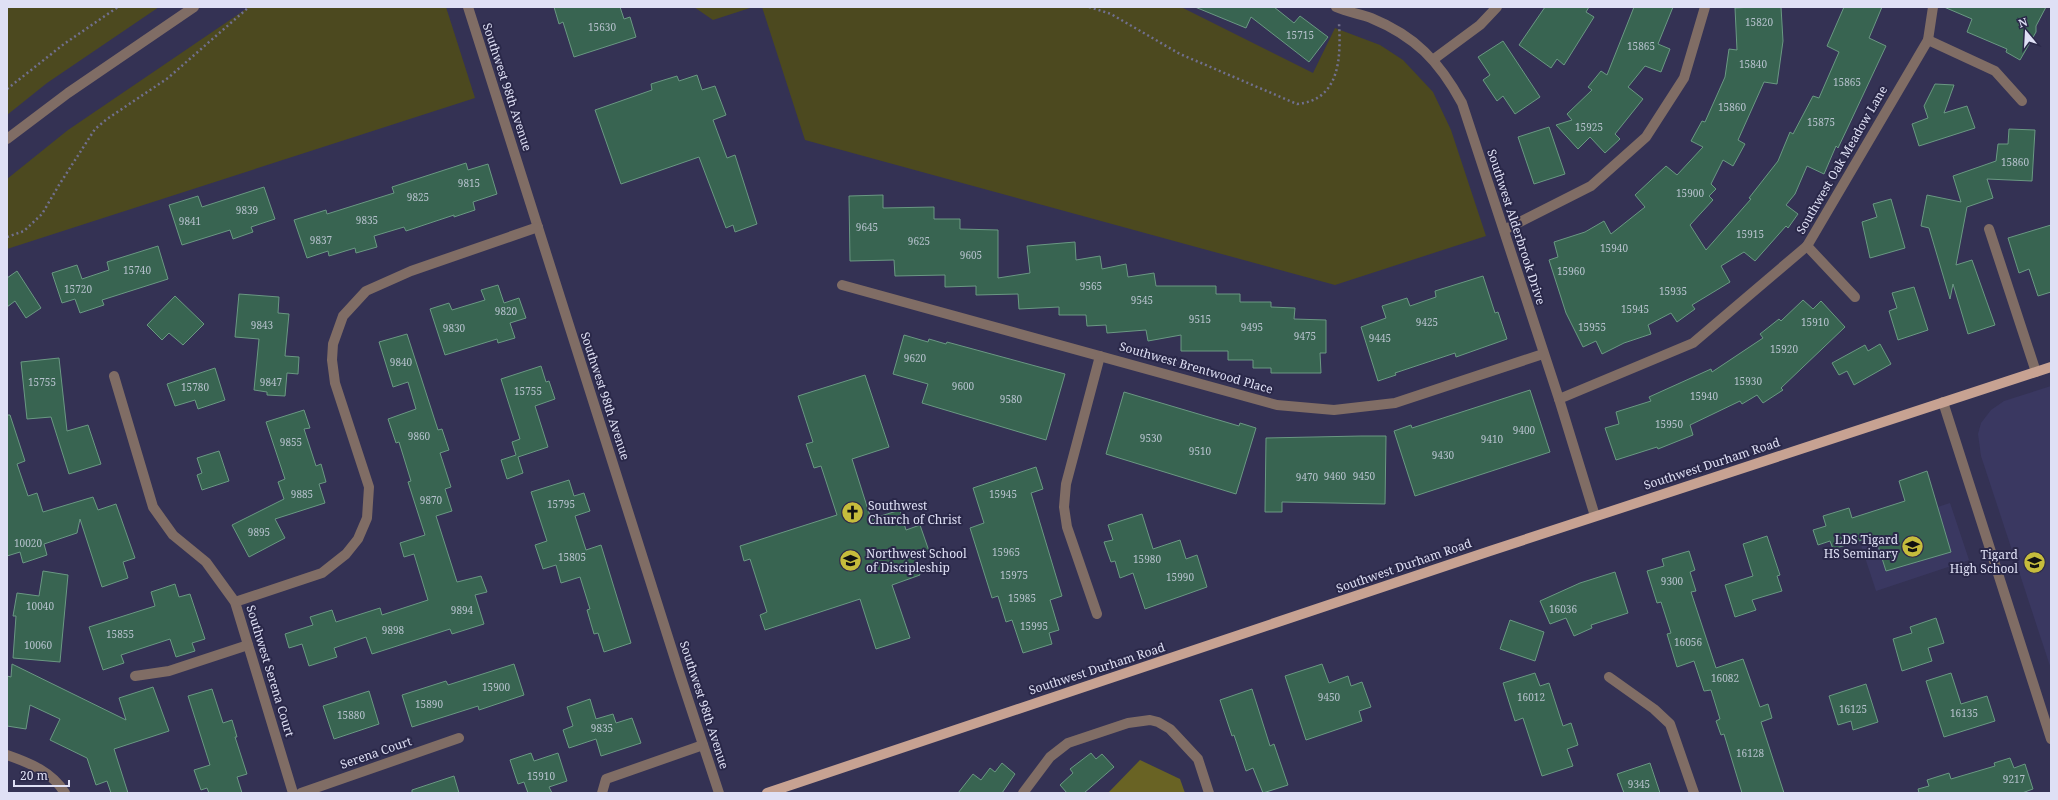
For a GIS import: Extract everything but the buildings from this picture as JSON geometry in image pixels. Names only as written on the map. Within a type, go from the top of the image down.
[{"type":"main road","name":"Southwest Durham Road","points":[[767,793],[1595,516],[2051,367]]},
{"type":"street","points":[[7,139],[68,92],[194,7]]},
{"type":"street","name":"Southwest 98th Avenue","points":[[468,7],[719,793]]},
{"type":"street","points":[[1434,59],[1480,25],[1496,7]]},
{"type":"street","points":[[1504,230],[1591,186],[1646,137],[1684,78],[1705,7]]},
{"type":"street","name":"Southwest Oak Meadow Lane","points":[[1559,398],[1694,342],[1807,246],[1928,40],[1933,7]]},
{"type":"street","name":"Southwest Alderbrook Drive","points":[[1337,8],[1365,16],[1398,31],[1418,44],[1434,59],[1462,103],[1559,398],[1595,516]]},
{"type":"street","points":[[1928,40],[1995,71],[2022,101]]},
{"type":"street","points":[[235,602],[322,573],[346,554],[358,539],[367,518],[369,487],[335,383],[332,360],[333,344],[343,316],[366,291],[411,271],[538,227]]},
{"type":"street","points":[[1988,229],[2036,372]]},
{"type":"street","points":[[1807,246],[1855,297]]},
{"type":"street","name":"Southwest Brentwood Place","points":[[842,285],[1277,405],[1334,410],[1395,403],[1544,354]]},
{"type":"street","points":[[1097,614],[1068,527],[1064,507],[1066,484],[1100,356]]},
{"type":"street","name":"Southwest Serena Court","points":[[114,376],[153,507],[173,535],[206,562],[235,602],[294,793]]},
{"type":"street","points":[[1943,402],[2051,739]]},
{"type":"street","points":[[135,676],[169,671],[248,645]]},
{"type":"street","points":[[1609,677],[1654,708],[1670,724],[1694,793]]},
{"type":"street","points":[[1023,793],[1050,757],[1068,743],[1141,720],[1158,722],[1170,729],[1198,759],[1209,793]]},
{"type":"street","name":"Serena Court","points":[[301,793],[459,738]]},
{"type":"street","points":[[602,793],[606,779],[703,745]]},
{"type":"street","points":[[7,755],[30,763],[58,780],[65,793]]},
{"type":"path","points":[[7,89],[64,44],[118,7]]},
{"type":"path","points":[[7,238],[24,231],[42,214],[95,129],[107,119],[168,78],[249,7]]},
{"type":"path","points":[[1089,7],[1111,14],[1180,54],[1297,104],[1309,103],[1321,97],[1330,88],[1337,65],[1340,39],[1337,8]]},
{"type":"shaded area","points":[[7,7],[159,7],[47,83],[7,115]]},
{"type":"shaded area","points":[[249,7],[446,7],[475,98],[7,249],[7,179],[68,130]]},
{"type":"shaded area","points":[[694,7],[753,7],[713,20]]},
{"type":"shaded area","points":[[762,7],[1181,7],[1313,73],[1335,28],[1380,45],[1403,60],[1433,92],[1451,130],[1486,236],[1335,285],[805,140]]},
{"type":"shaded area","name":"Tigard High School","points":[[2051,386],[2051,669],[1981,456],[1978,434],[1981,423],[1991,410],[2004,401]]},
{"type":"shaded area","name":"LDS Tigard HS Seminary","points":[[1950,503],[1969,560],[1876,591],[1857,533]]},
{"type":"shaded area","points":[[1140,760],[1180,779],[1185,793],[1108,793]]},
{"type":"place","name":"Southwest Church of Christ","points":[[853,513]]},
{"type":"place","name":"LDS Tigard HS Seminary","points":[[1913,547]]},
{"type":"place","name":"Northwest School of Discipleship","points":[[851,561]]},
{"type":"place","name":"Tigard High School","points":[[2034,562]]}]
